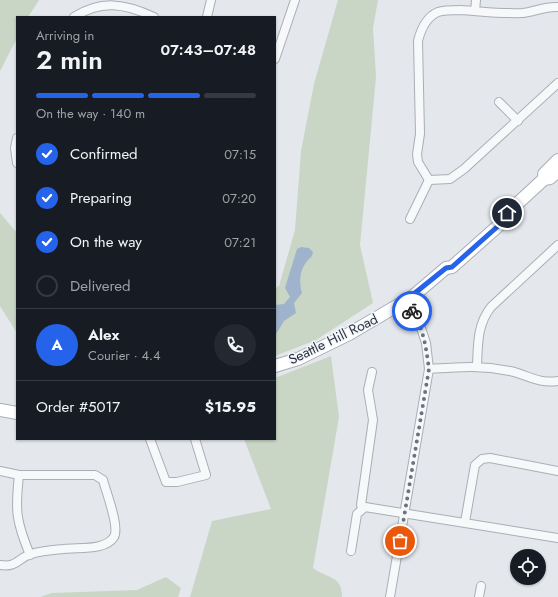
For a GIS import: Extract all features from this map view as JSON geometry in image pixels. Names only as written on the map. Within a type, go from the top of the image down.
[{"type":"main road","name":"Seattle Hill Road","points":[[544,179],[544,173],[558,160]]},
{"type":"main road","name":"Seattle Hill Road","points":[[276,366],[298,359],[349,334],[405,301],[446,268],[447,262],[500,214],[507,213],[544,179],[550,178],[558,171]]},
{"type":"main road","points":[[0,404],[16,406]]},
{"type":"main road","points":[[0,410],[16,413]]},
{"type":"street","points":[[75,16],[80,11],[100,0],[118,1],[152,16]]},
{"type":"street","points":[[207,16],[211,0]]},
{"type":"street","points":[[276,55],[295,0]]},
{"type":"street","points":[[475,11],[476,0]]},
{"type":"street","points":[[429,180],[418,162],[417,154],[420,134],[418,41],[422,29],[429,18],[439,12],[475,11],[523,13],[546,7],[558,7]]},
{"type":"street","points":[[429,180],[450,179],[464,169],[558,83]]},
{"type":"street","points":[[499,102],[518,121]]},
{"type":"street","points":[[16,143],[16,156]]},
{"type":"street","points":[[410,219],[429,180]]},
{"type":"street","points":[[477,366],[479,328],[484,316],[491,307],[558,245]]},
{"type":"street","points":[[390,597],[429,369],[426,343],[419,322],[405,301]]},
{"type":"street","points":[[429,369],[477,366],[512,372],[540,382],[558,381]]},
{"type":"street","points":[[351,550],[357,514],[363,506],[373,420],[368,390],[372,372]]},
{"type":"street","points":[[150,440],[166,482],[177,482],[206,474],[195,440]]},
{"type":"street","points":[[465,522],[475,465],[482,459],[490,458],[558,471]]},
{"type":"street","points":[[0,471],[19,475],[95,475],[103,480],[116,527],[114,536],[109,542],[101,546],[30,555],[19,562],[6,566],[0,565]]},
{"type":"street","points":[[19,475],[16,504],[18,523],[30,555]]},
{"type":"street","points":[[363,506],[558,538]]},
{"type":"street","points":[[479,597],[481,586]]},
{"type":"green space","points":[[0,0],[39,0],[29,16],[16,16],[16,40],[0,71]]},
{"type":"green space","points":[[338,0],[378,0],[373,28],[376,77],[360,245],[373,303],[316,340],[276,356],[276,288],[279,286],[295,230],[301,151],[314,84]]},
{"type":"green space","points":[[0,213],[16,232],[16,331],[0,306]]},
{"type":"green space","points":[[331,356],[339,417],[313,568],[337,581],[340,585],[342,597],[190,597],[212,521],[271,509],[244,440],[276,440],[276,378]]},
{"type":"green space","points":[[166,577],[181,588],[178,597],[40,597],[52,593],[137,590]]},
{"type":"water","points":[[301,247],[309,248],[313,252],[312,256],[305,264],[301,272],[300,285],[302,293],[294,303],[296,313],[284,321],[276,334],[276,305],[284,304],[290,297],[285,288],[297,249]]},
{"type":"way so far","points":[[400,541],[429,369],[426,343],[419,322],[412,311]]},
{"type":"route","points":[[412,311],[405,301],[412,297],[446,268],[452,267],[506,219],[507,213]]}]
